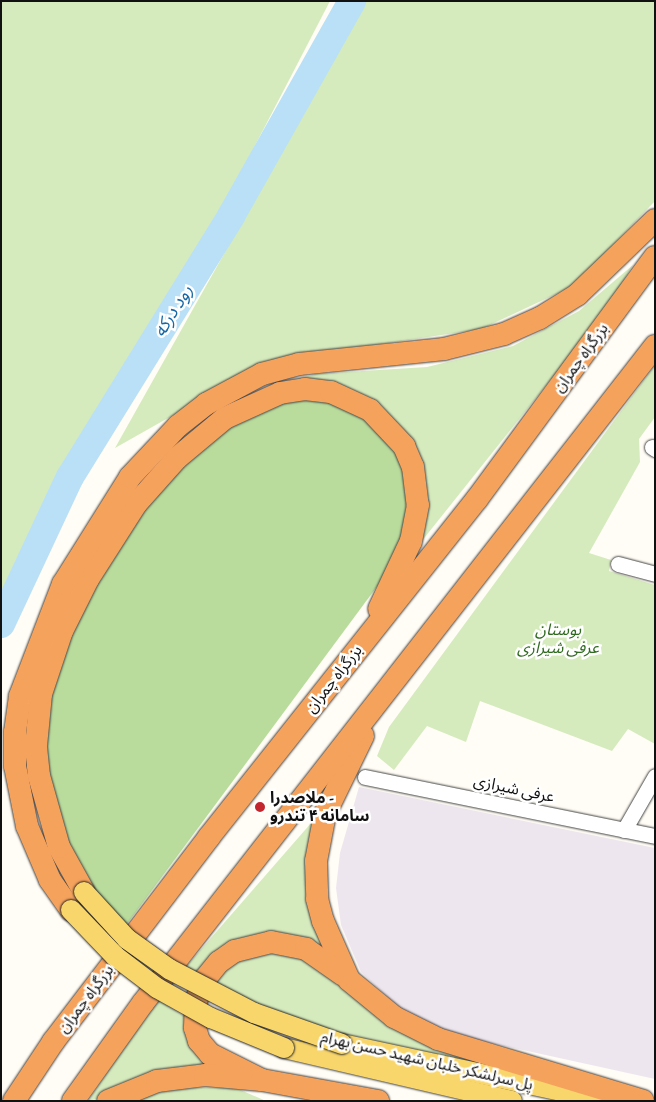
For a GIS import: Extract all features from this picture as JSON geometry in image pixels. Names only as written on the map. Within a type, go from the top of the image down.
[{"type":"highway","points":[[78,901],[46,873],[27,826],[15,766],[15,732],[22,688],[63,584],[130,478],[178,426],[230,389],[262,374],[299,364],[444,349],[504,334],[540,318],[578,295],[655,220]]},
{"type":"highway","name":"بزرگراه چمران","points":[[14,1101],[58,1034],[477,499],[655,257]]},
{"type":"highway","points":[[73,1101],[143,1003],[655,346]]},
{"type":"highway","points":[[78,901],[59,847],[39,776],[37,719],[50,663],[74,606],[136,504],[201,436],[251,404],[305,389],[331,392],[370,410],[404,446],[416,482],[416,524],[366,639]]},
{"type":"highway","points":[[349,980],[323,921],[317,899],[316,861],[325,814],[382,695]]},
{"type":"highway","points":[[262,1080],[210,1054],[199,1041],[195,1028],[196,1001],[205,979],[219,962],[250,944],[290,944],[322,958],[394,1017],[438,1039],[643,1101]]},
{"type":"highway","points":[[108,1101],[131,1089],[179,1077],[262,1080],[378,1101]]},
{"type":"main road","name":"پل سرلشکر خلبان شهید حسن بهرام","points":[[78,901],[169,969],[254,1013],[342,1044],[609,1101]]},
{"type":"main road","name":"پل سرلشکر خلبان شهید حسن بهرام","points":[[78,901],[115,956],[157,988],[211,1018],[284,1048],[512,1101]]},
{"type":"street","points":[[618,564],[655,574]]},
{"type":"street","points":[[624,830],[655,776]]},
{"type":"street","name":"عرفی شیرازی","points":[[365,777],[655,836]]},
{"type":"shaded area","points":[[359,787],[655,848],[655,1079],[445,1033],[397,1006],[361,972],[341,925],[336,888],[340,853]]},
{"type":"green space","points":[[1,1],[330,1],[1,635]]},
{"type":"green space","points":[[366,1],[655,1],[655,201],[573,286],[481,329],[269,361],[115,448]]},
{"type":"green space","points":[[633,265],[603,314],[421,542],[284,382],[316,374],[427,367],[513,346],[579,311]]},
{"type":"green space","name":"بوستان عرفی شیرازی","points":[[655,365],[655,417],[639,439],[640,462],[589,553],[611,560],[609,571],[655,585],[655,744],[628,729],[612,751],[480,701],[466,742],[427,726],[394,770],[377,756],[389,727]]},
{"type":"green space","points":[[286,399],[327,400],[349,408],[384,435],[405,469],[409,521],[387,573],[124,928],[76,866],[49,795],[46,716],[70,630],[127,533],[174,473],[223,429]]},
{"type":"green space","points":[[312,822],[310,844],[332,957],[279,934],[197,979],[183,970]]},
{"type":"green space","points":[[296,951],[373,1011],[567,1081],[370,1044],[254,1006],[213,986],[230,964],[248,953]]},
{"type":"green space","points":[[156,999],[187,1018],[225,1070],[88,1101]]},
{"type":"green space","points":[[169,1087],[236,1088],[266,1101],[129,1101]]},
{"type":"waterway","name":"رود درکه","points":[[1,624],[70,477],[231,216],[352,1]]},
{"type":"place","name":"ملاصدرا - سامانه ۴ تندرو","points":[[260,807]]}]
